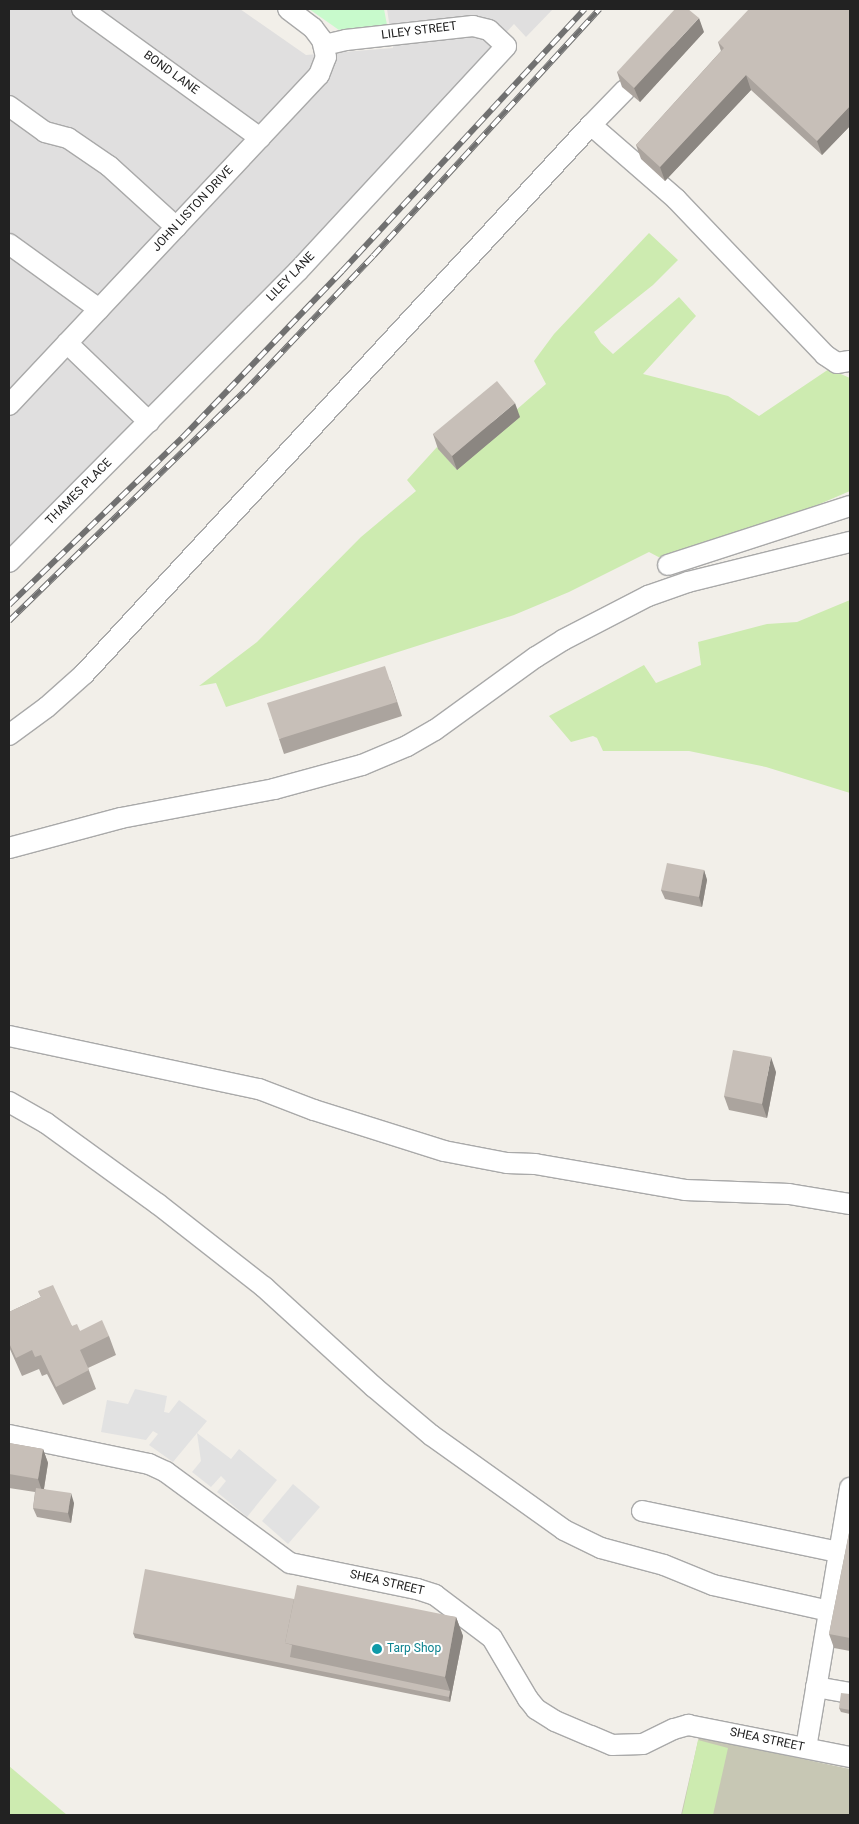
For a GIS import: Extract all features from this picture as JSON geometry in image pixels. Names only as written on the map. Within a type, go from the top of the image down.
[{"type":"street","name":"BOND LANE","points":[[82,9],[260,138]]},
{"type":"street","points":[[288,9],[313,28],[324,45]]},
{"type":"street","name":"LILEY STREET","points":[[324,45],[346,40],[474,26],[489,30],[506,46]]},
{"type":"street","name":"JOHN LISTON DRIVE","points":[[10,401],[319,75],[325,62],[324,45]]},
{"type":"street","name":"LILEY LANE","points":[[149,422],[298,272],[506,46]]},
{"type":"street","points":[[9,735],[47,707],[84,674],[625,90]]},
{"type":"street","points":[[9,106],[48,133],[68,138],[72,143],[110,166],[176,227]]},
{"type":"street","points":[[591,125],[676,199],[824,355],[837,363],[850,361]]},
{"type":"street","points":[[9,244],[100,308]]},
{"type":"street","points":[[67,343],[149,422]]},
{"type":"street","name":"THAMES PLACE","points":[[9,562],[149,422]]},
{"type":"street","points":[[668,565],[850,506]]},
{"type":"street","points":[[9,848],[121,818],[274,789],[369,762],[435,730],[543,652],[648,596],[688,582],[850,542]]},
{"type":"street","points":[[9,1036],[260,1089],[314,1110],[444,1151],[489,1160],[535,1164],[685,1190],[788,1194],[850,1204]]},
{"type":"street","points":[[9,1102],[62,1134],[158,1204],[264,1287],[374,1387],[431,1435],[504,1489],[564,1530],[601,1548],[664,1565],[713,1585],[829,1610]]},
{"type":"street","name":"SHEA STREET","points":[[9,1435],[149,1464],[166,1472],[290,1562],[417,1589],[435,1596],[492,1638],[528,1699],[536,1709],[554,1721],[591,1736],[612,1744],[643,1744],[674,1729],[688,1725],[850,1757]]},
{"type":"street","points":[[806,1748],[850,1488]]},
{"type":"street","points":[[642,1511],[839,1552]]},
{"type":"street","points":[[816,1687],[850,1692]]},
{"type":"shaded area","points":[[9,9],[240,9],[306,55],[393,48],[387,9],[553,9],[526,37],[514,24],[232,327],[9,547]]},
{"type":"shaded area","points":[[135,1389],[167,1396],[164,1412],[169,1413],[179,1400],[207,1421],[173,1462],[149,1445],[158,1434],[153,1431],[146,1440],[101,1432],[107,1400],[128,1404]]},
{"type":"shaded area","points":[[197,1433],[231,1459],[239,1449],[277,1480],[247,1517],[217,1492],[226,1481],[221,1476],[211,1487],[192,1472],[201,1461]]},
{"type":"shaded area","points":[[293,1484],[320,1507],[288,1544],[262,1521]]},
{"type":"shaded area","points":[[699,1737],[850,1769],[850,1815],[681,1815]]},
{"type":"green space","points":[[309,9],[384,9],[387,25],[339,30]]},
{"type":"green space","points":[[649,233],[678,260],[653,285],[594,332],[601,343],[613,354],[679,297],[696,316],[643,374],[728,396],[759,416],[829,369],[850,378],[850,491],[773,524],[666,561],[649,552],[569,592],[514,615],[226,707],[216,683],[199,686],[257,642],[361,537],[416,491],[407,480],[437,447],[457,470],[515,411],[546,384],[534,361],[554,334]]},
{"type":"green space","points":[[850,600],[850,793],[766,767],[689,751],[603,751],[597,738],[593,736],[571,742],[549,716],[644,665],[656,683],[701,665],[698,642],[767,624],[797,622]]},
{"type":"green space","points":[[698,1740],[728,1748],[713,1815],[682,1815]]},
{"type":"green space","points":[[9,1766],[67,1815],[9,1815]]},
{"type":"building","points":[[675,9],[688,9],[699,18],[634,88],[617,72]]},
{"type":"building","points":[[749,9],[850,9],[850,106],[817,141],[746,75],[660,167],[636,145],[724,48],[718,42]]},
{"type":"building","points":[[497,381],[515,403],[452,456],[433,434]]},
{"type":"building","points":[[385,666],[397,702],[279,739],[267,703]]},
{"type":"building","points":[[667,863],[704,870],[699,897],[661,890]]},
{"type":"building","points":[[733,1050],[771,1057],[762,1104],[724,1096]]},
{"type":"building","points":[[53,1285],[72,1326],[77,1324],[80,1331],[102,1320],[109,1336],[80,1350],[89,1370],[56,1387],[41,1355],[35,1357],[32,1350],[16,1358],[9,1343],[9,1312],[41,1297],[38,1291]]},
{"type":"building","points":[[9,1443],[43,1449],[38,1479],[9,1474]]},
{"type":"building","points":[[36,1488],[71,1493],[68,1513],[33,1508]]},
{"type":"building","points":[[850,1528],[850,1638],[829,1634]]},
{"type":"building","points":[[145,1569],[294,1599],[285,1643],[292,1645],[290,1657],[450,1691],[449,1697],[133,1633]]},
{"type":"building","name":"Tarp Shop","points":[[297,1585],[456,1617],[445,1677],[285,1643]]},
{"type":"building","points":[[841,1693],[850,1694],[850,1710],[839,1708]]},
{"type":"railway","points":[[9,605],[182,438],[342,271],[585,9]]},
{"type":"railway","points":[[9,621],[244,392],[373,256],[599,9]]},
{"type":"place","name":"Tarp Shop","points":[[377,1649]]}]
